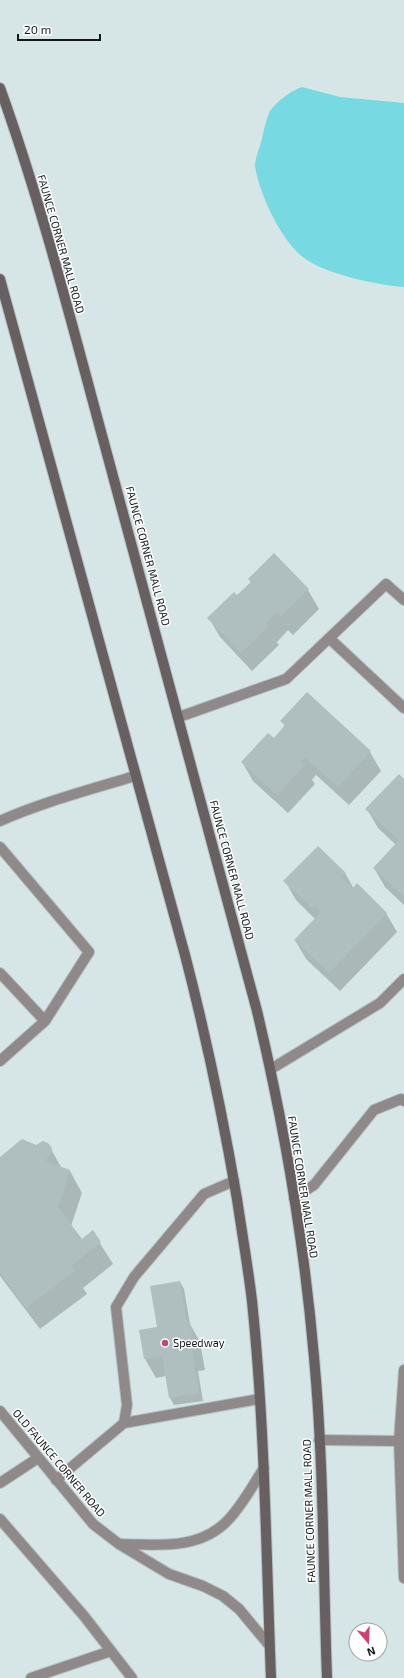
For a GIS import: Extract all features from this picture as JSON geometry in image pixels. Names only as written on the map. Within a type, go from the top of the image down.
[{"type":"main road","name":"FAUNCE CORNER MALL ROAD","points":[[0,88],[48,236],[179,717],[257,1011],[270,1069],[294,1198],[308,1290],[314,1351],[319,1440],[327,1678]]},
{"type":"main road","points":[[0,279],[197,1001],[219,1099],[234,1181],[252,1299],[264,1468],[271,1678]]},
{"type":"street","points":[[179,717],[286,679],[386,584],[404,600]]},
{"type":"street","points":[[329,638],[404,708]]},
{"type":"street","points":[[0,821],[24,810],[135,776]]},
{"type":"street","points":[[0,847],[89,952],[45,1021],[0,1061]]},
{"type":"street","points":[[0,973],[45,1021]]},
{"type":"street","points":[[270,1069],[380,1003],[404,979]]},
{"type":"street","points":[[294,1198],[314,1185],[374,1110],[401,1100],[404,1101]]},
{"type":"street","points":[[124,1423],[128,1404],[116,1306],[134,1277],[204,1194],[234,1181]]},
{"type":"street","points":[[404,1370],[402,1441],[404,1578]]},
{"type":"street","points":[[56,1480],[124,1423],[260,1399]]},
{"type":"street","name":"OLD FAUNCE CORNER ROAD","points":[[0,1411],[93,1524],[119,1544],[168,1574],[203,1586],[223,1596],[239,1609],[269,1645]]},
{"type":"street","points":[[319,1440],[402,1441]]},
{"type":"street","points":[[0,1483],[38,1458]]},
{"type":"street","points":[[119,1544],[180,1544],[210,1534],[229,1519],[264,1468]]},
{"type":"street","points":[[0,1519],[84,1616],[132,1678]]},
{"type":"street","points":[[31,1678],[111,1651]]},
{"type":"shaded area","points":[[302,87],[340,97],[404,103],[404,287],[381,284],[341,275],[307,260],[289,243],[274,218],[261,190],[257,177],[255,166],[256,159],[266,121],[271,109],[284,97]]},
{"type":"building","points":[[274,553],[309,589],[281,616],[277,612],[266,623],[269,626],[241,653],[207,618],[234,592],[237,595],[251,582],[248,579]]},
{"type":"building","points":[[307,692],[371,751],[338,787],[305,757],[301,761],[305,765],[277,795],[241,762],[268,733],[274,738],[285,725],[280,721]]},
{"type":"building","points":[[399,774],[404,779],[404,897],[373,868],[399,840],[365,809]]},
{"type":"building","points":[[318,846],[346,873],[341,877],[353,888],[357,883],[387,913],[329,973],[294,940],[321,912],[315,906],[312,908],[283,881]]},
{"type":"building","points":[[22,1139],[36,1145],[43,1141],[48,1143],[52,1148],[52,1153],[45,1161],[70,1170],[58,1207],[82,1239],[93,1230],[101,1242],[71,1266],[75,1271],[26,1308],[0,1273],[0,1157]]},
{"type":"building","points":[[180,1281],[187,1322],[190,1322],[195,1351],[192,1351],[199,1393],[169,1398],[162,1356],[144,1359],[139,1330],[157,1327],[150,1286]]},
{"type":"place","name":"Speedway","points":[[165,1343]]}]
